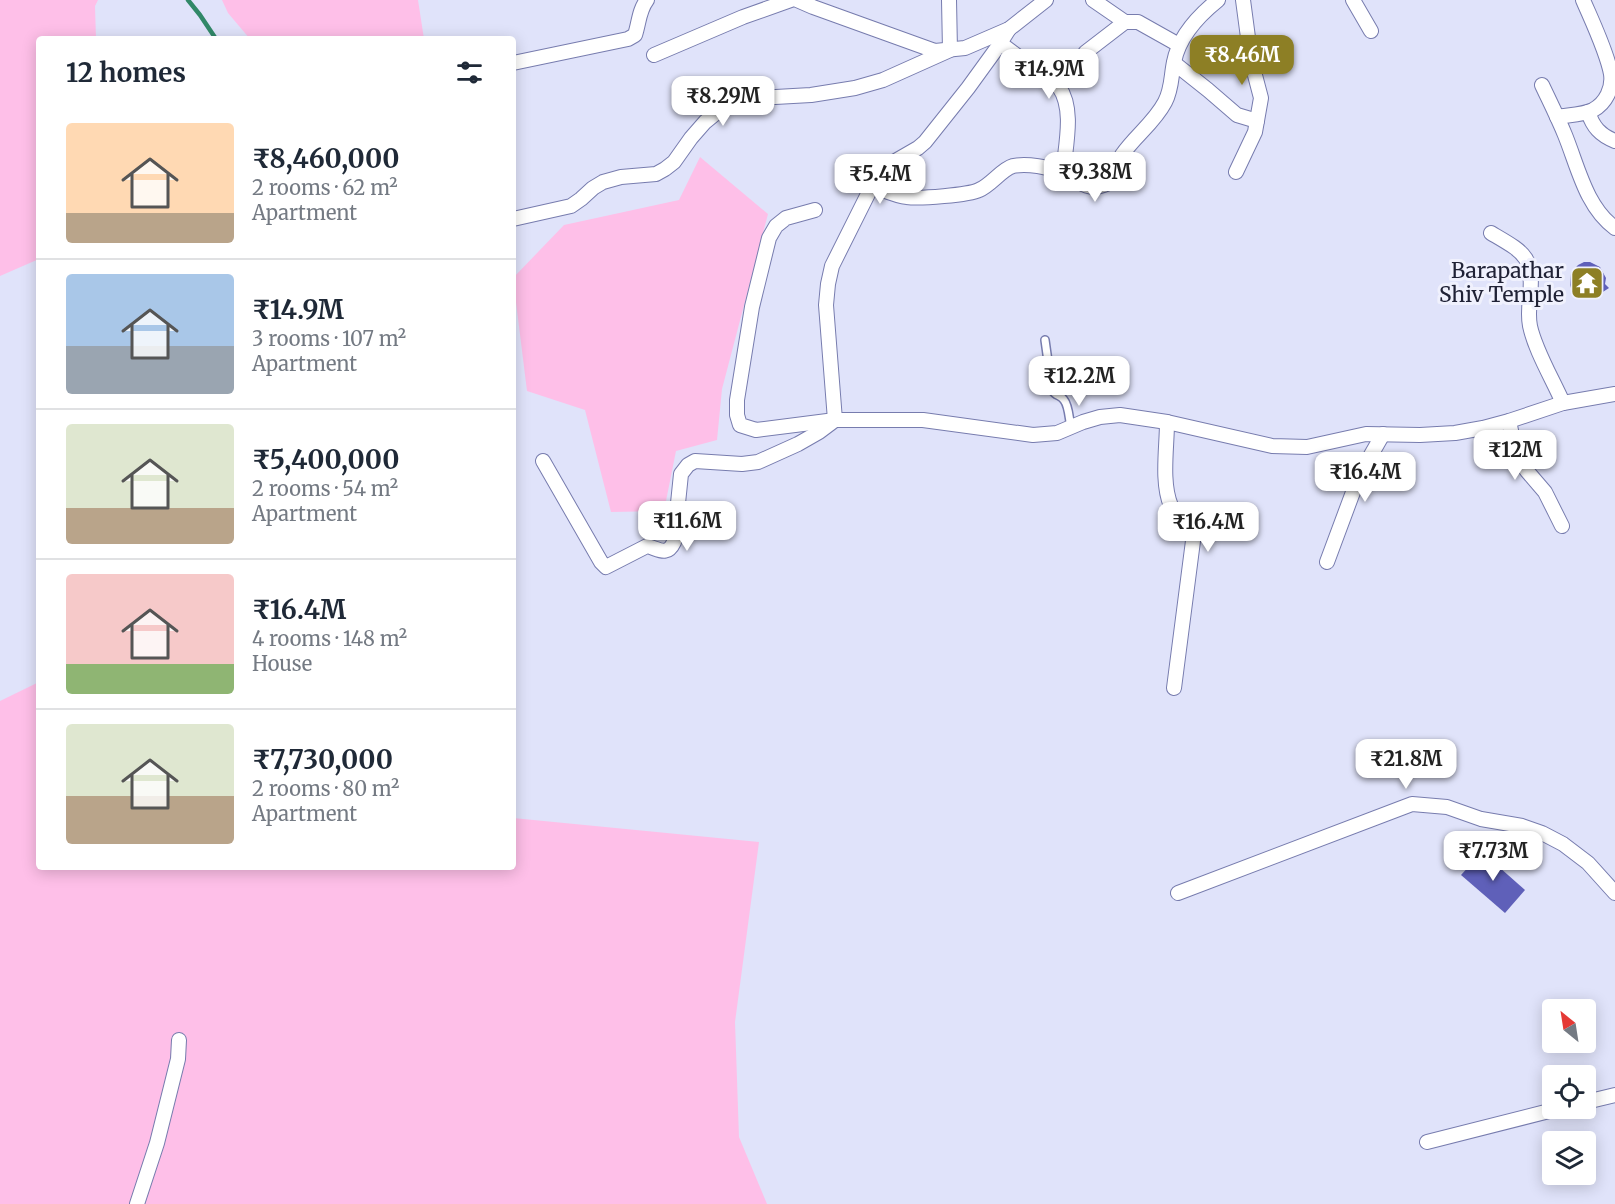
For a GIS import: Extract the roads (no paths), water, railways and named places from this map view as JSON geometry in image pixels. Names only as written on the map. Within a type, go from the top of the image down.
[{"type":"street","points":[[516,62],[628,39],[635,35],[641,8],[647,0]]},
{"type":"street","points":[[654,56],[743,17],[790,0]]},
{"type":"street","points":[[797,0],[935,51],[965,48],[1009,29],[1046,0]]},
{"type":"street","points":[[949,0],[950,50]]},
{"type":"street","points":[[1093,0],[1125,22],[1138,22],[1179,45]]},
{"type":"street","points":[[872,186],[910,198],[969,194],[985,187],[1011,167],[1043,167],[1090,187],[1105,185],[1111,181],[1122,154],[1152,122],[1165,102],[1172,84],[1179,45],[1195,21],[1218,0]]},
{"type":"street","points":[[1236,172],[1255,132],[1261,98],[1251,60],[1243,0]]},
{"type":"street","points":[[1353,0],[1371,31]]},
{"type":"street","points":[[1557,117],[1595,109],[1604,100],[1609,90],[1611,75],[1583,0]]},
{"type":"street","points":[[1059,87],[1086,52],[1125,22]]},
{"type":"street","points":[[835,420],[826,305],[832,266],[882,170],[925,142],[968,88],[1009,29]]},
{"type":"street","points":[[1000,43],[1059,87],[1064,95],[1068,114],[1063,174]]},
{"type":"street","points":[[516,218],[571,206],[603,182],[621,177],[656,174],[674,162],[705,122],[717,112],[730,106],[756,98],[811,95],[855,88],[883,80],[950,50]]},
{"type":"street","points":[[1174,63],[1237,115],[1257,121]]},
{"type":"street","points":[[1542,85],[1583,183],[1599,213],[1615,228]]},
{"type":"street","points":[[1588,112],[1597,131],[1615,141]]},
{"type":"street","points":[[815,210],[786,218],[776,226],[769,238],[752,307],[736,400],[740,425],[756,430],[835,420],[923,420],[1033,435],[1057,433],[1101,417],[1120,415],[1167,422],[1272,446],[1307,447],[1366,434],[1445,434],[1483,428],[1563,403],[1615,394]]},
{"type":"street","points":[[1491,233],[1513,245],[1524,254],[1529,262],[1532,278],[1530,326],[1563,403]]},
{"type":"street","points":[[543,461],[606,567],[647,546],[664,552],[672,548],[681,474],[688,465],[695,462],[742,464],[758,462],[798,444],[835,420]]},
{"type":"street","points":[[1509,421],[1520,461],[1545,492],[1562,526]]},
{"type":"street","points":[[1167,422],[1165,487],[1171,509],[1189,529],[1193,541],[1174,688]]},
{"type":"street","points":[[1327,562],[1359,476],[1383,434]]},
{"type":"street","points":[[1178,893],[1412,804],[1447,807],[1481,819],[1522,826],[1542,833],[1563,844],[1588,863],[1615,893]]},
{"type":"street","points":[[137,1204],[157,1143],[178,1059],[179,1040]]},
{"type":"street","points":[[1596,1100],[1615,1095]]},
{"type":"street","points":[[1427,1142],[1542,1113]]},
{"type":"lane","points":[[1045,340],[1052,390],[1054,395],[1063,398],[1066,403],[1071,427]]},
{"type":"waterway","points":[[188,0],[214,36]]},
{"type":"place","name":"Barapathar Shiv Temple","points":[[1587,283]]}]
